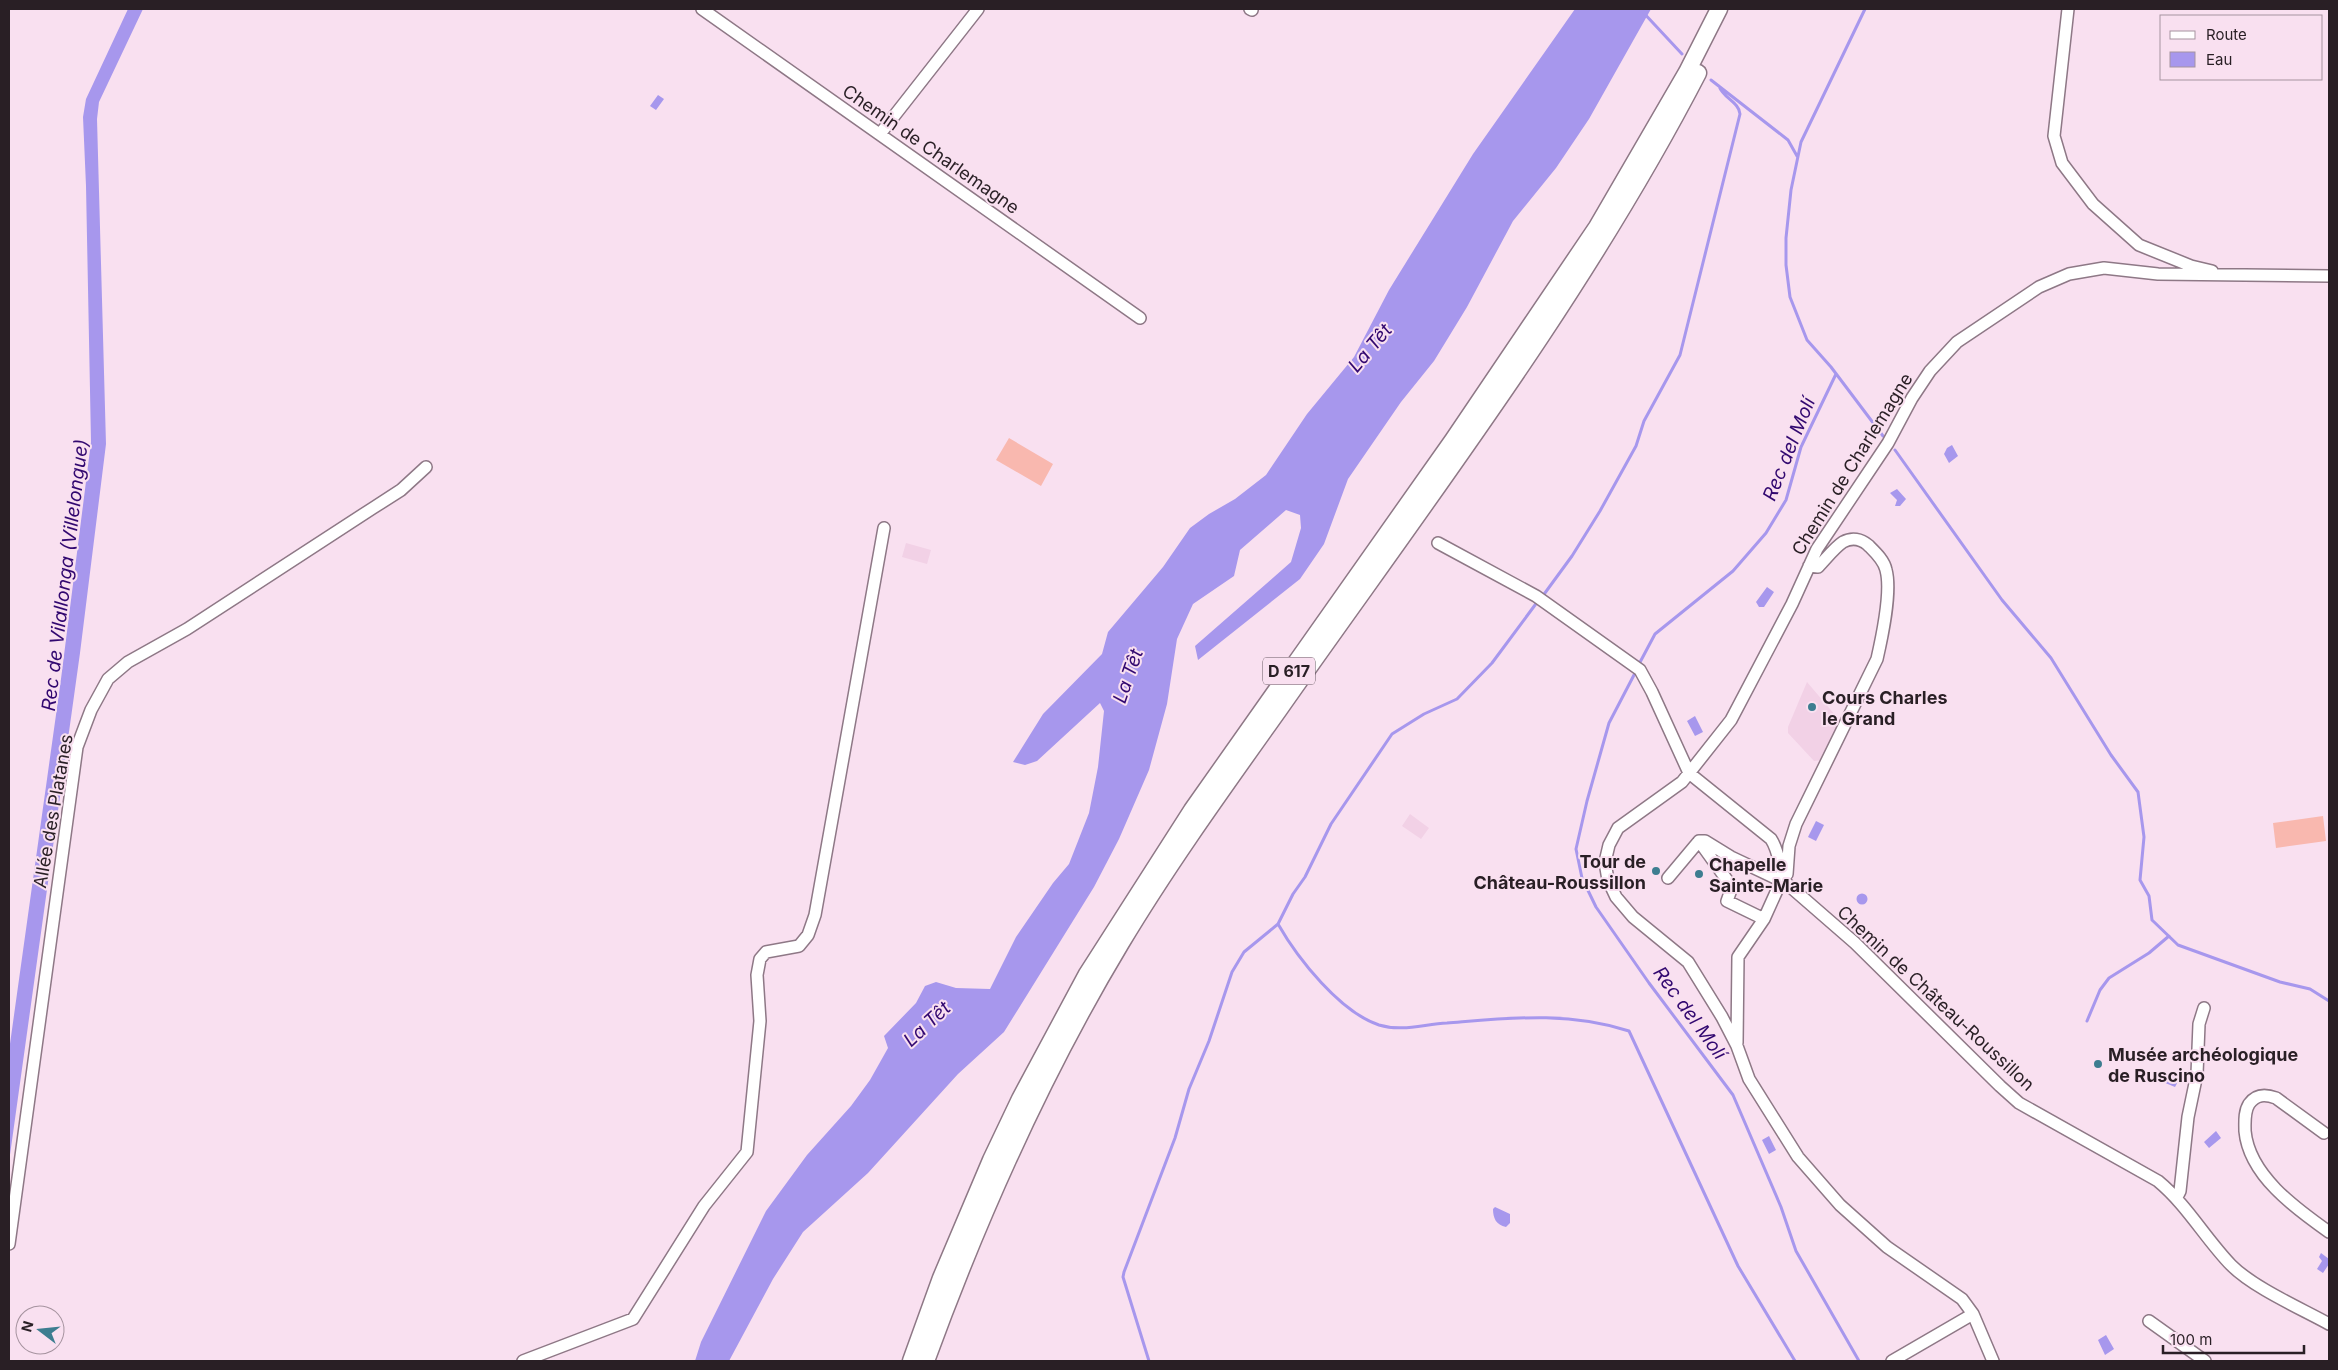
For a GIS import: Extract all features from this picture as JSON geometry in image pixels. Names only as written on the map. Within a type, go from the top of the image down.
[{"type":"highway","name":"D 617","points":[[912,1361],[941,1278],[991,1160],[1056,1029],[1092,965],[1197,802],[1453,440],[1597,227],[1687,72],[1719,9]]},
{"type":"highway","name":"D 617","points":[[926,1361],[967,1253],[1002,1170],[1062,1048],[1121,943],[1181,850],[1512,378],[1587,267],[1656,152],[1730,9]]},
{"type":"street","name":"Chemin de Charlemagne","points":[[702,9],[1140,318]]},
{"type":"street","points":[[880,134],[978,9]]},
{"type":"street","points":[[2068,9],[2054,136],[2062,163],[2093,204],[2139,245],[2190,266],[2231,276]]},
{"type":"street","name":"Chemin de Charlemagne","points":[[1737,1046],[1722,1017],[1688,962],[1633,917],[1616,897],[1608,880],[1605,862],[1609,845],[1618,828],[1664,797],[1682,782],[1731,720],[1792,604],[1817,549],[1888,444],[1912,398],[1930,371],[1957,342],[2039,287],[2069,274],[2104,268],[2158,274],[2329,276]]},
{"type":"street","name":"Allée des Platanes","points":[[9,1244],[78,747],[91,710],[108,678],[128,662],[187,629],[401,490],[426,467]]},
{"type":"street","points":[[523,1361],[633,1318],[704,1206],[747,1152],[760,1021],[757,975],[760,959],[766,952],[799,946],[808,936],[815,915],[884,528]]},
{"type":"street","points":[[1786,884],[1789,846],[1796,824],[1877,659],[1882,638],[1888,586],[1886,569],[1877,554],[1862,540],[1854,539],[1844,542],[1818,567],[1809,566]]},
{"type":"street","points":[[1438,543],[1542,601],[1637,669],[1652,692],[1689,772],[1771,839],[1779,852],[1782,874],[1786,884]]},
{"type":"street","points":[[1668,878],[1699,841],[1732,887],[1727,901],[1764,919]]},
{"type":"street","name":"Chemin de Château-Roussillon","points":[[1699,841],[1705,841],[1786,884],[1855,943],[2019,1103],[2158,1181],[2177,1196],[2207,1237],[2232,1266],[2248,1279],[2329,1324]]},
{"type":"street","points":[[1786,884],[1778,888],[1764,919],[1738,957],[1737,1046],[1749,1079],[1798,1157],[1840,1205],[1887,1247],[1962,1300],[1973,1314],[1994,1361]]},
{"type":"street","points":[[2177,1196],[2180,1191],[2188,1117],[2197,1074],[2199,1024],[2204,1008]]},
{"type":"street","points":[[2324,1133],[2276,1098],[2268,1095],[2260,1095],[2251,1101],[2244,1120],[2247,1144],[2257,1166],[2283,1195],[2329,1232]]},
{"type":"street","points":[[1892,1361],[1973,1314]]},
{"type":"street","points":[[2149,1321],[2205,1361]]},
{"type":"shaded area","points":[[1009,438],[1053,464],[1041,486],[996,460]]},
{"type":"shaded area","points":[[906,543],[931,550],[927,564],[902,557]]},
{"type":"shaded area","name":"Cours Charles le Grand","points":[[1807,682],[1841,722],[1822,760],[1814,761],[1788,733],[1788,727]]},
{"type":"shaded area","points":[[1410,814],[1429,828],[1421,839],[1402,826]]},
{"type":"shaded area","points":[[2323,816],[2326,841],[2276,848],[2273,823]]},
{"type":"water","points":[[128,9],[143,9],[99,102],[97,119],[106,444],[80,653],[9,1162],[9,1051],[61,679],[91,442],[83,117],[86,99]]},
{"type":"water","name":"La Têt","points":[[1575,9],[1651,9],[1589,119],[1556,168],[1513,221],[1467,307],[1434,361],[1401,402],[1348,479],[1324,544],[1300,579],[1198,660],[1195,646],[1291,562],[1301,528],[1300,515],[1286,510],[1240,550],[1234,576],[1193,604],[1177,639],[1167,704],[1149,770],[1119,839],[1094,887],[1004,1032],[958,1074],[868,1173],[803,1232],[773,1279],[729,1361],[695,1361],[701,1342],[766,1211],[807,1155],[851,1106],[870,1080],[888,1048],[884,1036],[916,1003],[925,986],[936,982],[956,988],[990,989],[1016,937],[1053,883],[1069,864],[1089,813],[1098,767],[1104,711],[1100,703],[1037,761],[1025,765],[1013,762],[1043,714],[1102,654],[1108,632],[1163,567],[1190,528],[1235,499],[1266,475],[1307,414],[1354,357],[1389,290],[1473,154]]},
{"type":"water","points":[[658,95],[664,99],[656,110],[650,106]]},
{"type":"water","points":[[1952,445],[1958,456],[1949,463],[1944,454],[1947,448]]},
{"type":"water","points":[[1897,489],[1906,499],[1900,506],[1895,506],[1897,500],[1890,493]]},
{"type":"water","points":[[1767,587],[1774,592],[1764,607],[1759,607],[1756,602]]},
{"type":"water","points":[[1695,716],[1703,732],[1695,736],[1687,721]]},
{"type":"water","points":[[1816,821],[1824,825],[1816,841],[1808,837]]},
{"type":"water","points":[[1862,893],[1868,899],[1862,905],[1856,899]]},
{"type":"water","points":[[2162,1071],[2180,1078],[2175,1087],[2158,1080]]},
{"type":"water","points":[[2216,1131],[2221,1138],[2209,1148],[2204,1142]]},
{"type":"water","points":[[1769,1136],[1776,1150],[1769,1154],[1762,1140]]},
{"type":"water","points":[[1495,1207],[1510,1214],[1510,1223],[1506,1227],[1500,1225],[1494,1218],[1493,1209]]},
{"type":"water","points":[[2321,1253],[2329,1259],[2329,1264],[2323,1273],[2317,1269],[2322,1261],[2319,1257]]},
{"type":"water","points":[[2106,1335],[2114,1349],[2105,1355],[2098,1340]]},
{"type":"waterway","points":[[1640,9],[1682,54]]},
{"type":"waterway","name":"Rec del Molí","points":[[1865,9],[1801,142],[1791,190],[1786,238],[1786,265],[1790,297],[1807,340],[1831,367],[1883,436]]},
{"type":"waterway","points":[[1711,80],[1788,140],[1797,156]]},
{"type":"waterway","points":[[1542,597],[1572,556],[1600,511],[1636,446],[1644,421],[1680,355],[1740,114],[1737,106],[1724,94],[1719,86]]},
{"type":"waterway","name":"Rec del Molí","points":[[1638,666],[1655,634],[1733,571],[1766,533],[1786,500],[1801,447],[1836,374]]},
{"type":"waterway","points":[[1895,450],[2002,600],[2051,658],[2111,755],[2138,792],[2144,837],[2140,880],[2149,896],[2152,920],[2178,945],[2280,982],[2310,989],[2329,1001]]},
{"type":"waterway","points":[[1149,1361],[1123,1277],[1124,1272],[1175,1138],[1189,1089],[1209,1041],[1232,972],[1244,952],[1278,924],[1293,894],[1305,877],[1331,824],[1392,734],[1424,714],[1457,699],[1492,663],[1538,601]]},
{"type":"waterway","name":"Rec del Molí","points":[[1634,675],[1609,723],[1587,801],[1576,849],[1582,878],[1596,907],[1649,983],[1733,1095],[1781,1207],[1796,1251],[1859,1361]]},
{"type":"waterway","points":[[1278,924],[1286,938],[1321,983],[1350,1009],[1379,1025],[1405,1028],[1493,1019],[1561,1018],[1606,1025],[1629,1031],[1738,1266],[1795,1361]]},
{"type":"waterway","points":[[2087,1021],[2100,990],[2109,978],[2149,953],[2169,936]]},
{"type":"place","name":"Cours Charles le Grand","points":[[1812,707]]},
{"type":"place","name":"Tour de Château-Roussillon","points":[[1656,871]]},
{"type":"place","name":"Chapelle Sainte-Marie","points":[[1699,874]]},
{"type":"place","name":"Musée archéologique de Ruscino","points":[[2098,1064]]},
{"type":"water label","name":"Rec de Vilallonga (Villelongue)","points":[[65,575]]}]
